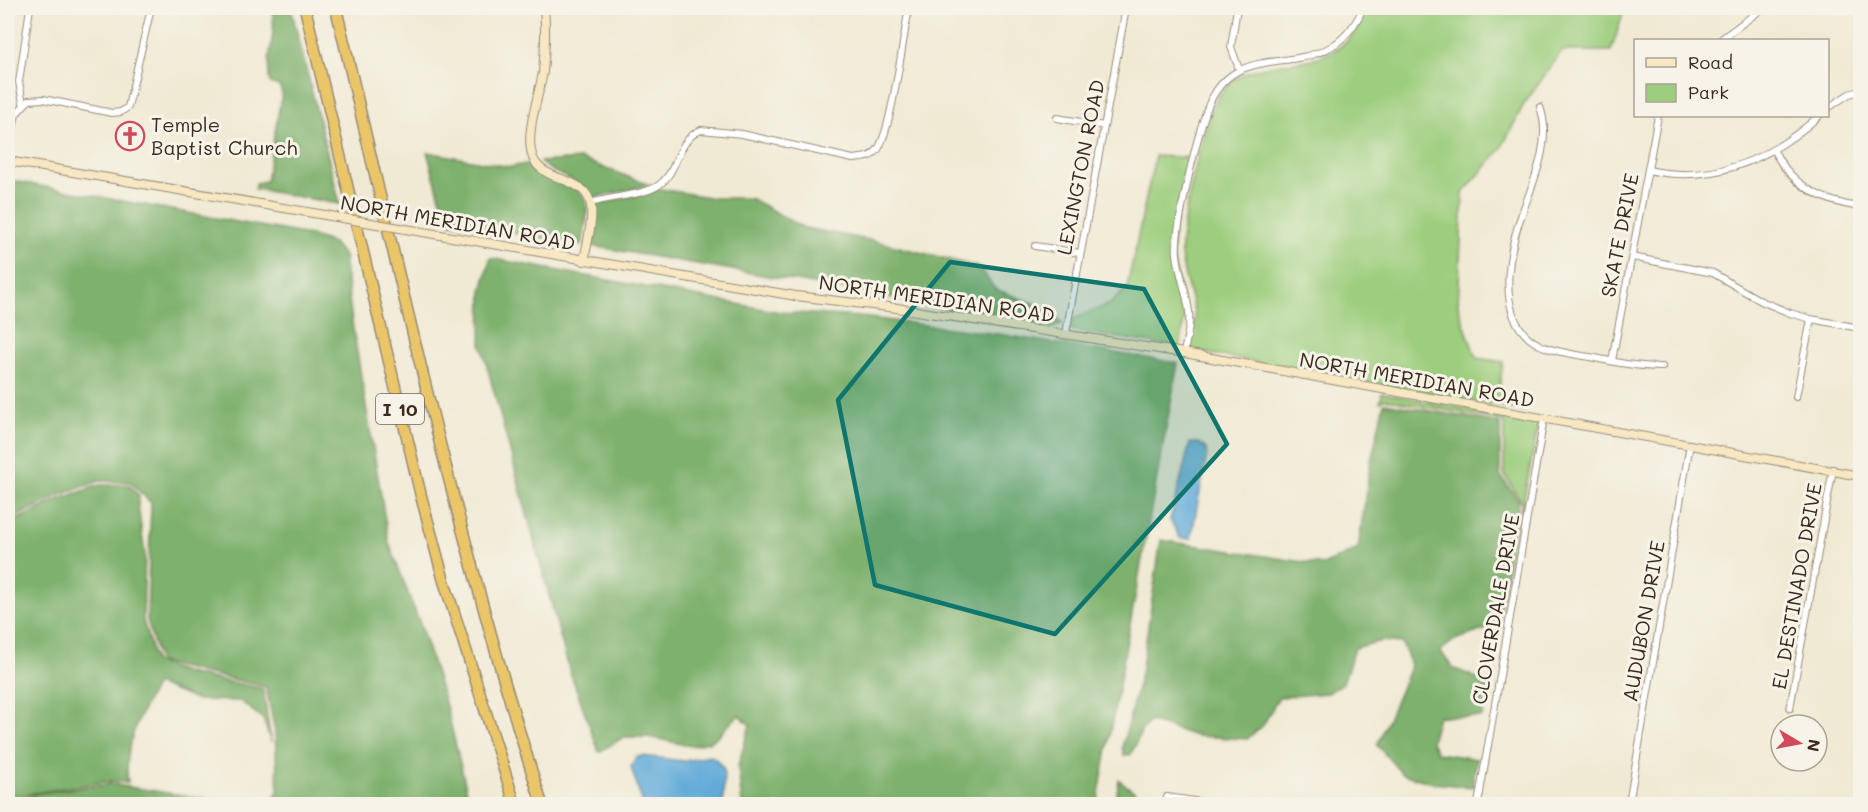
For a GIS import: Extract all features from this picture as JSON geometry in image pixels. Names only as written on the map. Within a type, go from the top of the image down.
[{"type":"highway","name":"I 10","points":[[305,8],[424,507],[444,581],[515,804]]},
{"type":"highway","name":"I 10","points":[[336,8],[455,510],[502,680],[542,804]]},
{"type":"main road","points":[[544,8],[546,42],[532,130],[532,153],[541,169],[576,185],[591,202],[591,221],[584,261]]},
{"type":"main road","name":"NORTH MERIDIAN ROAD","points":[[8,161],[796,296],[1066,333],[1184,353],[1860,476]]},
{"type":"street","points":[[23,103],[19,82],[30,8]]},
{"type":"street","points":[[8,152],[16,114],[23,103],[35,98],[112,113],[124,110],[130,102],[151,8]]},
{"type":"street","points":[[591,202],[610,196],[644,191],[660,185],[673,167],[685,142],[701,130],[742,134],[853,159],[870,157],[878,149],[886,129],[909,8]]},
{"type":"street","name":"LEXINGTON ROAD","points":[[1066,333],[1126,8]]},
{"type":"street","points":[[1237,8],[1232,47],[1239,69]]},
{"type":"street","points":[[1184,353],[1190,313],[1176,252],[1178,231],[1202,125],[1211,101],[1223,83],[1239,69],[1260,63],[1307,58],[1333,46],[1349,32],[1363,8]]},
{"type":"street","points":[[1721,39],[1763,8]]},
{"type":"street","points":[[1829,107],[1849,94],[1860,91]]},
{"type":"street","points":[[1540,107],[1546,123],[1544,137],[1534,185],[1524,209],[1511,263],[1509,291],[1514,319],[1530,339],[1551,348],[1612,361],[1662,367]]},
{"type":"street","name":"SKATE DRIVE","points":[[1612,361],[1658,117]]},
{"type":"street","points":[[1648,170],[1674,174],[1712,172],[1774,151],[1818,117]]},
{"type":"street","points":[[1057,118],[1104,126]]},
{"type":"street","points":[[1774,151],[1785,170],[1809,191],[1835,202],[1860,207]]},
{"type":"street","points":[[1035,246],[1080,253]]},
{"type":"street","points":[[1632,256],[1713,273],[1767,303],[1810,319],[1860,328]]},
{"type":"street","points":[[1796,397],[1810,319]]},
{"type":"street","name":"CLOVERDALE DRIVE","points":[[1478,804],[1544,418]]},
{"type":"street","name":"AUDUBON DRIVE","points":[[1629,804],[1690,444]]},
{"type":"street","name":"EL DESTINADO DRIVE","points":[[1790,708],[1833,470]]},
{"type":"street","points":[[1167,797],[1214,804]]},
{"type":"highlighted area","points":[[950,262],[1144,289],[1227,444],[1055,634],[875,585],[838,400]]},
{"type":"green space","points":[[271,8],[291,8],[340,204],[255,189],[256,183],[266,181],[282,93],[279,86],[270,83],[269,64],[273,26]]},
{"type":"green space","points":[[1368,8],[1625,8],[1611,51],[1562,51],[1524,104],[1501,149],[1463,193],[1458,306],[1476,358],[1503,362],[1499,390],[1525,411],[1189,350],[1195,314],[1183,267],[1181,241],[1199,153],[1215,102],[1231,82],[1250,71],[1314,58],[1335,50],[1353,34]]},
{"type":"green space","points":[[427,152],[510,167],[531,163],[545,175],[572,187],[585,198],[587,207],[582,245],[447,222]]},
{"type":"green space","points":[[1155,156],[1190,158],[1174,230],[1172,253],[1185,313],[1180,348],[1071,330],[1073,319],[1110,304],[1127,288]]},
{"type":"green space","points":[[581,159],[650,185],[593,198],[581,186],[540,162]]},
{"type":"green space","points":[[8,180],[309,235],[333,243],[344,256],[352,322],[389,543],[420,624],[447,709],[470,804],[270,804],[278,791],[275,732],[266,687],[159,662],[147,620],[151,503],[130,482],[99,481],[55,497],[8,521]]},
{"type":"green space","points":[[660,189],[715,198],[750,198],[804,228],[875,241],[979,267],[995,289],[1046,308],[1063,323],[1053,328],[867,293],[591,246],[595,205]]},
{"type":"green space","points":[[490,258],[780,312],[861,317],[998,334],[1178,363],[1097,804],[742,804],[738,766],[750,725],[739,715],[712,741],[691,746],[648,737],[624,737],[599,752],[569,669],[481,344],[482,292]]},
{"type":"green space","points":[[1382,393],[1539,422],[1515,544],[1522,502],[1504,474],[1504,423],[1501,420],[1384,399],[1380,402]]},
{"type":"green space","points":[[1384,403],[1500,423],[1500,475],[1519,501],[1498,625],[1455,640],[1440,651],[1453,668],[1488,683],[1482,717],[1438,716],[1431,742],[1437,753],[1477,759],[1472,787],[1433,783],[1402,774],[1377,745],[1411,665],[1402,643],[1382,641],[1355,648],[1343,683],[1328,693],[1279,697],[1263,725],[1247,739],[1196,736],[1150,721],[1142,730],[1131,754],[1124,756],[1122,747],[1141,673],[1161,540],[1323,565],[1358,549],[1370,466]]},
{"type":"green space","points":[[100,485],[129,485],[139,496],[138,506],[145,555],[143,620],[155,662],[187,673],[263,689],[271,742],[263,719],[240,701],[197,700],[156,684],[138,720],[130,744],[128,783],[110,781],[8,797],[8,524],[57,500]]},
{"type":"green space","points":[[1119,780],[1149,802],[1164,804],[1115,804]]},
{"type":"green space","points":[[110,784],[239,804],[8,804],[8,801],[40,793]]},
{"type":"water","points":[[1190,443],[1199,443],[1206,449],[1207,454],[1191,539],[1180,538],[1170,520]]},
{"type":"water","points":[[710,756],[715,758],[724,769],[723,804],[643,804],[631,767],[636,757],[684,761]]},
{"type":"place","name":"Temple Baptist Church","points":[[130,136]]}]
